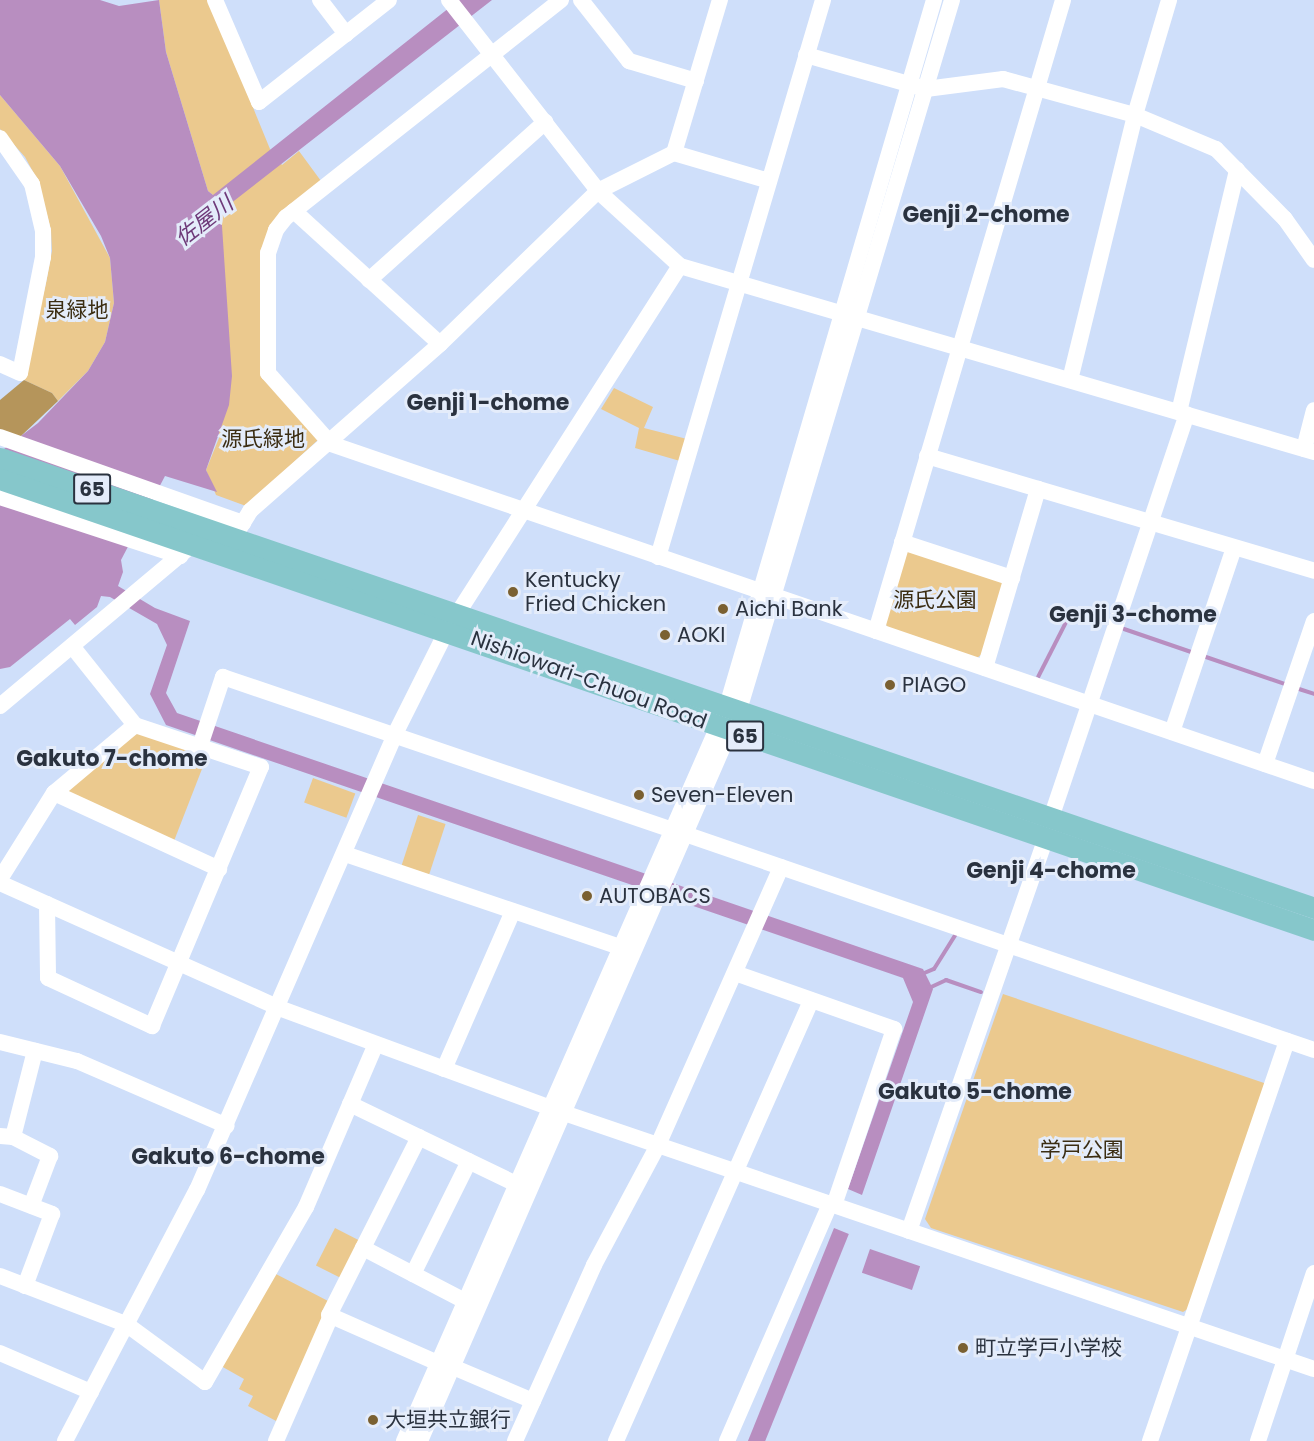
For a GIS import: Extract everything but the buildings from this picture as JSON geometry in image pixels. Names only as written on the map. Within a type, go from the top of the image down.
[{"type":"main road","name":"Nishiowari-Chuou Road","points":[[4,445],[180,542],[238,530],[453,622],[723,728],[1314,908]]},
{"type":"main road","name":"Nishiowari-Chuou Road","points":[[0,479],[180,542],[453,622],[733,708],[1314,930]]},
{"type":"street","points":[[214,0],[259,102],[389,0]]},
{"type":"street","points":[[320,0],[346,34]]},
{"type":"street","points":[[561,0],[294,211],[276,230],[268,253],[268,373],[331,444],[1314,781]]},
{"type":"street","points":[[581,0],[629,61],[696,81]]},
{"type":"street","points":[[674,153],[720,0]]},
{"type":"street","points":[[658,557],[823,0]]},
{"type":"street","points":[[404,1441],[445,1365],[733,708],[850,314],[909,86],[934,0]]},
{"type":"street","points":[[850,314],[926,89],[952,0]]},
{"type":"street","points":[[876,631],[958,347],[1063,0]]},
{"type":"street","points":[[1070,380],[1135,115],[1169,0]]},
{"type":"street","points":[[450,1],[598,191],[680,266],[850,314],[1309,451],[1314,410]]},
{"type":"street","points":[[806,56],[926,89],[1002,79],[1135,115],[1216,149],[1285,219],[1314,260]]},
{"type":"street","points":[[369,280],[544,122]]},
{"type":"street","points":[[0,138],[32,184],[43,231],[43,258],[20,373],[0,364]]},
{"type":"street","points":[[4,445],[202,507],[238,530],[250,511],[331,444],[440,344],[598,191],[674,153],[769,181]]},
{"type":"street","points":[[909,1231],[1008,946],[1150,523],[1183,413],[1237,170]]},
{"type":"street","points":[[294,211],[440,344]]},
{"type":"street","points":[[67,1440],[227,1126],[394,736],[453,622],[680,266]]},
{"type":"street","points":[[927,456],[1314,571]]},
{"type":"street","points":[[985,668],[1038,489]]},
{"type":"street","points":[[0,497],[180,542],[137,593],[0,706]]},
{"type":"street","points":[[902,542],[1012,578]]},
{"type":"street","points":[[1172,732],[1234,548]]},
{"type":"street","points":[[1265,764],[1314,621]]},
{"type":"street","points":[[47,904],[48,978],[152,1026],[261,767],[201,743],[135,725],[72,646]]},
{"type":"street","points":[[201,743],[223,677],[1314,1050]]},
{"type":"street","points":[[135,725],[54,793],[0,881],[279,1008],[556,1110],[1314,1370]]},
{"type":"street","points":[[54,793],[219,869]]},
{"type":"street","points":[[345,854],[619,947]]},
{"type":"street","points":[[515,1441],[594,1265],[658,1145],[781,867]]},
{"type":"street","points":[[420,1441],[465,1300],[516,1184],[556,1110],[619,947],[650,895]]},
{"type":"street","points":[[444,1069],[513,911]]},
{"type":"street","points":[[727,1441],[832,1204],[894,1029],[735,973]]},
{"type":"street","points":[[616,1441],[811,1000]]},
{"type":"street","points":[[1150,1441],[1287,1041]]},
{"type":"street","points":[[0,1042],[77,1061],[227,1126]]},
{"type":"street","points":[[0,1276],[126,1324],[205,1382],[306,1207],[376,1044]]},
{"type":"street","points":[[31,1206],[50,1156],[7,1137],[35,1051]]},
{"type":"street","points":[[350,1104],[516,1184]]},
{"type":"street","points":[[276,1441],[363,1248],[419,1137]]},
{"type":"street","points":[[413,1274],[469,1161]]},
{"type":"street","points":[[0,1194],[52,1214],[25,1286]]},
{"type":"street","points":[[363,1248],[465,1300]]},
{"type":"street","points":[[1258,1441],[1314,1273]]},
{"type":"street","points":[[332,1316],[533,1401]]},
{"type":"street","points":[[0,1353],[91,1392]]},
{"type":"green space","name":"源氏緑地","points":[[159,0],[209,0],[270,149],[282,165],[299,151],[321,181],[271,227],[262,376],[319,439],[246,506],[216,495],[206,470],[219,438],[213,195],[208,191],[166,52]]},
{"type":"green space","name":"泉緑地","points":[[0,95],[60,166],[110,258],[114,303],[105,342],[88,371],[58,401],[52,393],[24,380],[52,251],[51,230],[38,181],[25,157],[0,129]]},
{"type":"green space","points":[[614,388],[653,407],[644,428],[687,439],[680,461],[635,448],[639,428],[601,409]]},
{"type":"green space","name":"源氏公園","points":[[910,548],[1001,580],[1003,585],[982,654],[977,658],[888,628],[884,621],[904,552]]},
{"type":"green space","points":[[142,733],[207,756],[174,841],[69,794],[69,788],[133,735]]},
{"type":"green space","points":[[313,778],[355,793],[346,818],[304,802]]},
{"type":"green space","points":[[418,815],[446,824],[429,876],[401,867]]},
{"type":"green space","name":"学戸公園","points":[[1003,994],[1267,1084],[1191,1307],[1183,1312],[931,1228],[925,1219]]},
{"type":"green space","points":[[335,1228],[361,1241],[342,1279],[316,1265]]},
{"type":"green space","points":[[274,1273],[330,1302],[278,1422],[248,1406],[253,1396],[239,1389],[244,1379],[221,1366]]},
{"type":"shaded area","points":[[24,380],[52,393],[58,401],[20,437],[0,431],[0,400]]},
{"type":"water","name":"佐屋川","points":[[0,0],[100,0],[119,6],[159,0],[166,52],[208,191],[213,195],[459,0],[492,0],[221,211],[232,376],[229,405],[206,470],[217,492],[165,476],[121,560],[123,572],[118,586],[155,608],[190,621],[166,693],[177,713],[923,969],[933,989],[862,1195],[848,1189],[913,1002],[903,978],[166,725],[150,694],[167,645],[157,624],[110,597],[101,596],[97,607],[75,625],[70,619],[10,667],[0,669],[0,452],[38,423],[88,371],[105,342],[114,303],[110,258],[101,236],[60,166],[0,95]]},
{"type":"water","points":[[1071,608],[1075,610],[1040,678],[1036,677]]},
{"type":"water","points":[[834,1228],[849,1234],[765,1441],[748,1441]]},
{"type":"water","points":[[870,1249],[920,1266],[912,1290],[862,1273]]},
{"type":"waterway","points":[[1071,612],[1107,623]]},
{"type":"waterway","points":[[1124,629],[1191,652]]},
{"type":"waterway","points":[[1206,657],[1285,684]]},
{"type":"waterway","points":[[1299,689],[1314,694]]},
{"type":"waterway","points":[[922,974],[934,969],[955,935]]},
{"type":"waterway","points":[[929,988],[946,980],[981,992]]},
{"type":"place","name":"Kentucky Fried Chicken","points":[[513,592]]},
{"type":"place","name":"Aichi Bank","points":[[723,609]]},
{"type":"place","name":"AOKI","points":[[665,635]]},
{"type":"place","name":"PIAGO","points":[[890,685]]},
{"type":"place","name":"Seven-Eleven","points":[[639,795]]},
{"type":"place","name":"AUTOBACS","points":[[587,896]]},
{"type":"place","name":"町立学戸小学校","points":[[963,1348]]},
{"type":"place","name":"大垣共立銀行","points":[[373,1420]]},
{"type":"district","name":"Genji 2-chome","points":[[986,215]]},
{"type":"district","name":"Genji 1-chome","points":[[488,403]]},
{"type":"district","name":"Genji 3-chome","points":[[1133,615]]},
{"type":"district","name":"Gakuto 7-chome","points":[[112,759]]},
{"type":"district","name":"Genji 4-chome","points":[[1051,871]]},
{"type":"district","name":"Gakuto 5-chome","points":[[975,1092]]},
{"type":"district","name":"Gakuto 6-chome","points":[[228,1157]]}]
